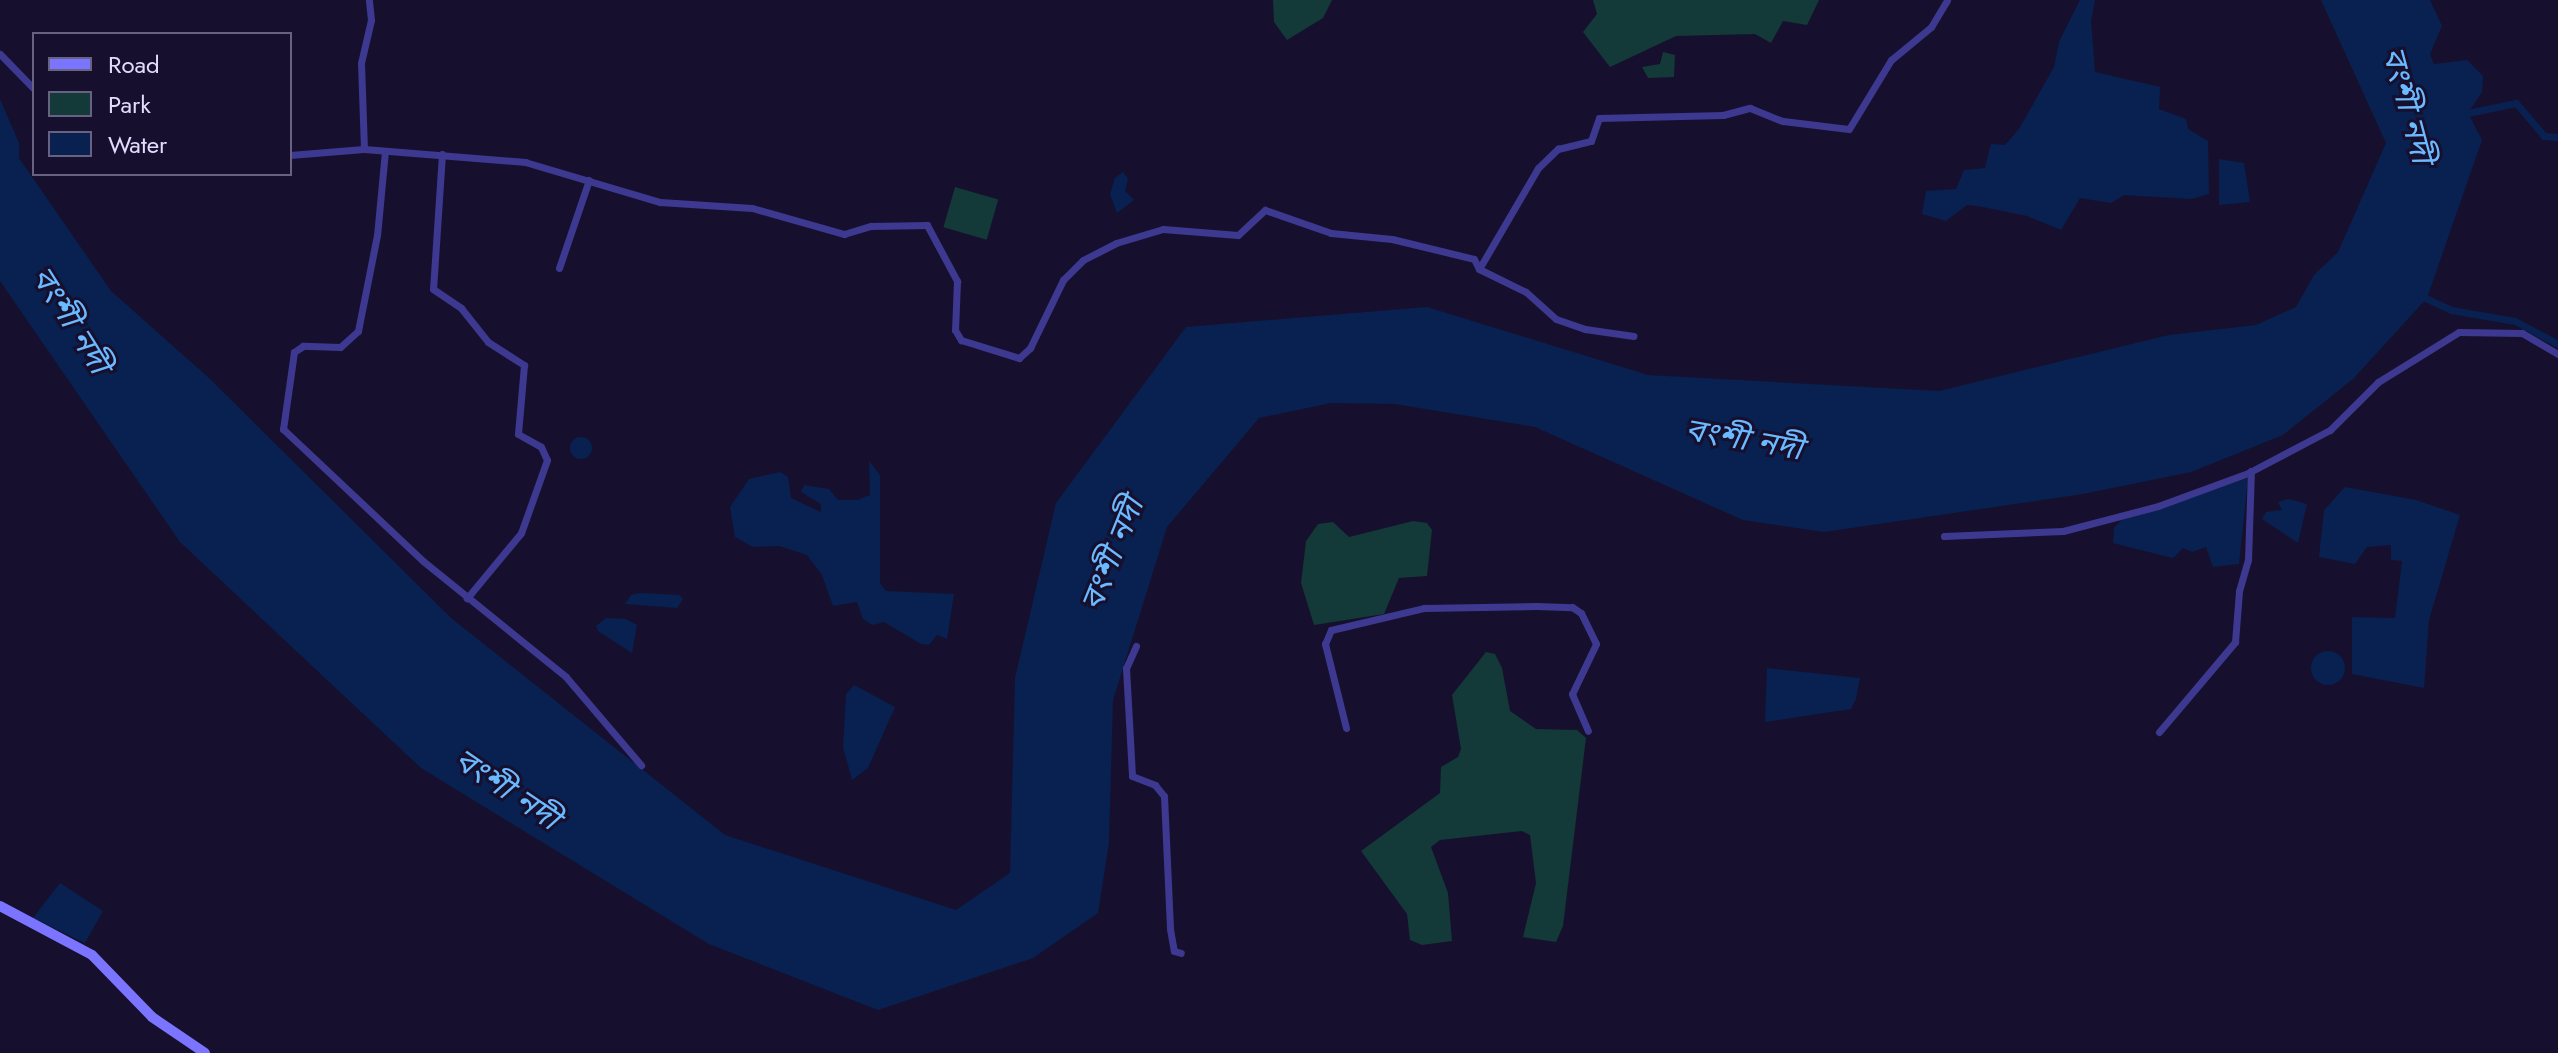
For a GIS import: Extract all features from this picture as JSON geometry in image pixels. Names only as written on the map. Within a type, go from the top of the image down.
[{"type":"main road","points":[[0,906],[92,955],[152,1017],[205,1053]]},
{"type":"street","points":[[364,149],[361,63],[371,20],[369,0]]},
{"type":"street","points":[[1479,269],[1538,168],[1558,149],[1591,141],[1599,118],[1723,115],[1750,108],[1783,121],[1849,129],[1891,60],[1931,27],[1947,0]]},
{"type":"street","points":[[0,54],[32,87]]},
{"type":"street","points":[[292,155],[364,149],[525,162],[660,202],[752,208],[844,234],[871,226],[927,225],[957,281],[955,330],[961,340],[1019,358],[1030,348],[1056,292],[1077,264],[1116,243],[1163,229],[1238,235],[1265,210],[1331,233],[1448,250],[1474,259],[1479,269],[1526,292],[1556,319],[1585,329],[1633,336]]},
{"type":"street","points":[[385,151],[377,196],[377,235],[358,331],[340,347],[303,346],[294,352],[283,429],[467,598],[566,677],[641,765]]},
{"type":"street","points":[[442,154],[433,289],[461,308],[488,342],[524,365],[518,434],[541,447],[547,460],[521,533],[467,598]]},
{"type":"street","points":[[559,268],[589,180]]},
{"type":"street","points":[[1944,536],[2063,531],[2158,506],[2251,471],[2330,430],[2378,382],[2459,332],[2522,333],[2558,354]]},
{"type":"street","points":[[2159,732],[2235,642],[2239,591],[2248,560],[2251,471]]},
{"type":"street","points":[[1346,728],[1325,644],[1331,630],[1424,608],[1536,606],[1572,607],[1581,613],[1596,644],[1572,694],[1588,731]]},
{"type":"street","points":[[1136,646],[1126,668],[1132,776],[1155,785],[1164,796],[1170,929],[1174,951],[1181,953]]},
{"type":"green space","points":[[1273,0],[1332,0],[1323,18],[1287,40],[1274,22]]},
{"type":"green space","points":[[1593,0],[1819,0],[1807,25],[1783,21],[1771,43],[1755,34],[1676,36],[1610,67],[1583,32],[1597,14]]},
{"type":"green space","points":[[1663,52],[1675,55],[1674,77],[1648,78],[1642,67],[1660,64]]},
{"type":"green space","points":[[955,187],[998,199],[987,240],[943,227]]},
{"type":"green space","points":[[1413,521],[1427,523],[1432,530],[1427,576],[1399,578],[1384,614],[1314,625],[1301,583],[1306,541],[1318,524],[1333,522],[1349,537]]},
{"type":"green space","points":[[1486,652],[1495,654],[1502,668],[1510,711],[1536,729],[1577,730],[1586,738],[1563,926],[1556,942],[1523,937],[1536,883],[1530,835],[1522,831],[1440,840],[1431,847],[1448,893],[1452,941],[1422,945],[1410,940],[1407,914],[1361,851],[1440,793],[1441,767],[1458,757],[1461,749],[1452,695]]},
{"type":"water","points":[[2080,0],[2095,0],[2091,21],[2095,72],[2160,87],[2159,109],[2186,119],[2188,129],[2208,141],[2209,194],[2191,199],[2124,195],[2111,203],[2080,198],[2061,230],[2027,216],[1978,206],[1967,205],[1946,221],[1922,214],[1926,191],[1956,189],[1964,170],[1985,168],[1991,144],[2005,145],[2019,129],[2054,67],[2059,42]]},
{"type":"water","name":"বংশী নদী","points":[[2321,0],[2430,0],[2442,26],[2430,54],[2434,64],[2467,60],[2483,76],[2482,92],[2468,113],[2482,140],[2427,298],[2353,379],[2283,435],[2191,472],[2083,494],[1824,532],[1743,520],[1535,427],[1395,404],[1331,403],[1259,418],[1167,527],[1113,700],[1109,842],[1098,913],[1033,958],[878,1010],[709,944],[421,768],[180,542],[0,281],[0,99],[19,143],[19,158],[111,291],[210,379],[451,618],[725,835],[956,910],[1010,873],[1015,678],[1056,503],[1186,327],[1427,307],[1648,375],[1939,391],[2169,335],[2256,325],[2296,307],[2314,275],[2338,252],[2386,143]]},
{"type":"water","points":[[2219,159],[2244,163],[2250,202],[2219,205]]},
{"type":"water","points":[[1123,172],[1128,179],[1125,191],[1134,200],[1117,213],[1110,194],[1115,178]]},
{"type":"water","points":[[581,437],[592,448],[581,459],[570,448]]},
{"type":"water","points":[[869,461],[880,475],[880,583],[886,591],[954,594],[947,639],[937,635],[929,645],[921,644],[884,622],[872,625],[863,619],[857,602],[833,606],[822,575],[807,555],[779,546],[753,547],[735,537],[730,507],[749,479],[780,472],[788,477],[791,498],[821,512],[821,504],[801,492],[804,485],[829,489],[838,500],[858,500],[870,495]]},
{"type":"water","points":[[2248,478],[2239,564],[2213,567],[2206,547],[2192,552],[2183,548],[2173,558],[2113,543],[2114,528],[2122,520]]},
{"type":"water","points":[[2345,487],[2416,500],[2460,515],[2429,620],[2424,688],[2352,674],[2352,617],[2395,618],[2402,561],[2391,560],[2391,545],[2367,547],[2355,564],[2319,557],[2324,510]]},
{"type":"water","points":[[2289,499],[2307,504],[2298,543],[2262,519],[2266,512],[2282,510],[2278,502]]},
{"type":"water","points":[[631,595],[679,595],[683,599],[677,608],[625,604]]},
{"type":"water","points":[[606,618],[626,619],[637,625],[632,653],[598,631],[596,626]]},
{"type":"water","points":[[2328,651],[2340,656],[2345,668],[2340,680],[2328,685],[2316,680],[2311,668],[2316,656]]},
{"type":"water","points":[[1767,668],[1860,678],[1856,699],[1851,709],[1765,722]]},
{"type":"water","points":[[854,685],[895,707],[868,768],[852,780],[843,747],[846,694]]},
{"type":"water","points":[[60,883],[103,911],[85,943],[33,918]]},
{"type":"waterway","points":[[2458,115],[2516,103],[2544,136],[2558,137]]},
{"type":"waterway","points":[[2419,295],[2451,310],[2515,321],[2558,344]]}]
